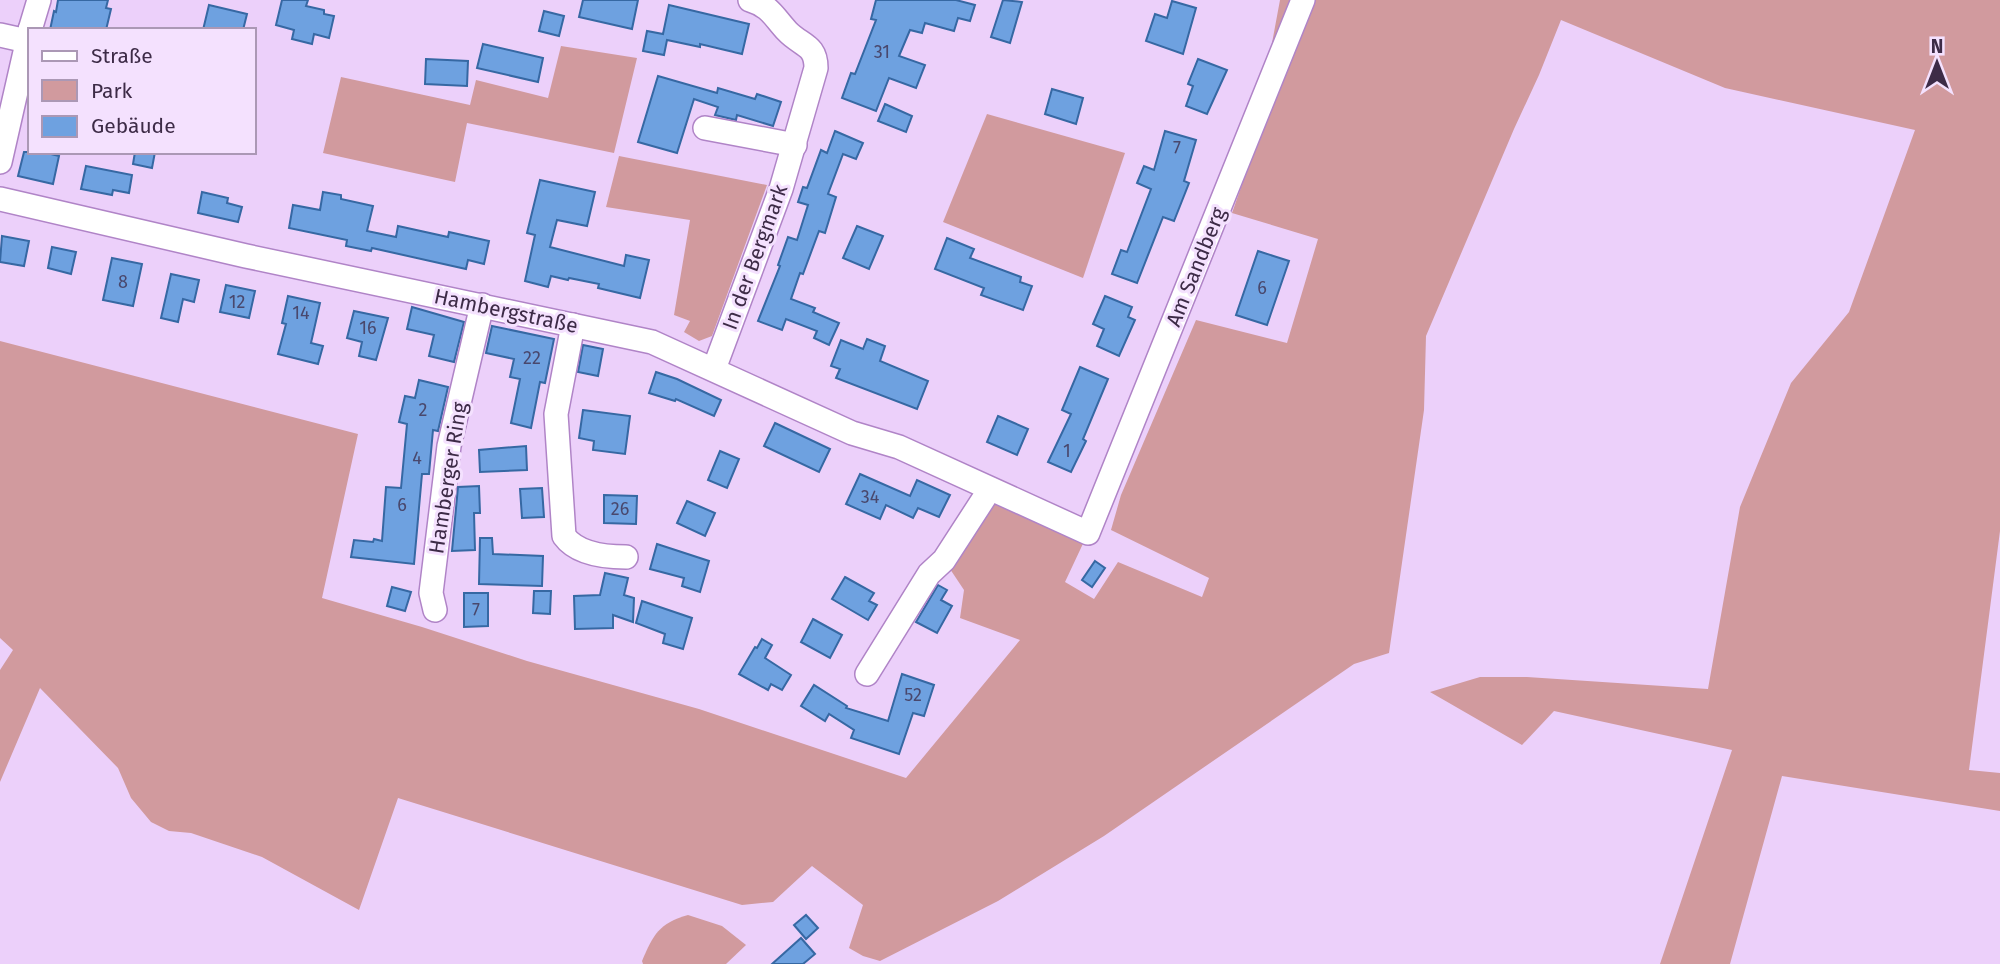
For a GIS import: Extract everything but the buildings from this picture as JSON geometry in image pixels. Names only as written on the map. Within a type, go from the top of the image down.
[{"type":"street","points":[[31,28],[39,0]]},
{"type":"street","name":"In der Bergmark","points":[[714,369],[795,145],[813,83],[816,58],[811,49],[788,32],[768,7],[750,0]]},
{"type":"street","name":"Am Sandberg","points":[[1088,533],[1303,0]]},
{"type":"street","points":[[0,35],[28,34]]},
{"type":"street","points":[[0,162],[28,38]]},
{"type":"street","points":[[705,128],[795,145]]},
{"type":"street","name":"Hambergstraße","points":[[0,199],[246,256],[652,342],[846,430],[899,447],[1088,533]]},
{"type":"street","name":"Hamberger Ring","points":[[435,610],[431,593],[449,446],[482,305]]},
{"type":"street","points":[[573,325],[556,414],[564,536],[570,545],[604,557],[626,557]]},
{"type":"street","points":[[867,674],[929,574],[944,560],[990,489]]},
{"type":"green space","points":[[1280,0],[2000,0],[2000,531],[1969,770],[2000,773],[2000,811],[1782,776],[1730,964],[1660,964],[1732,750],[1554,711],[1522,745],[1430,692],[1480,677],[1527,677],[1708,689],[1740,507],[1791,383],[1849,312],[1915,130],[1725,88],[1561,20],[1426,336],[1424,410],[1389,653],[1354,664],[1104,836],[998,901],[880,961],[849,948],[863,905],[812,866],[773,902],[742,905],[398,798],[359,910],[262,857],[191,833],[169,831],[151,822],[131,798],[118,768],[40,688],[0,782],[0,670],[13,650],[0,638],[0,341],[358,434],[322,598],[527,661],[699,709],[906,778],[1020,640],[960,618],[964,590],[944,560],[990,489],[1088,533],[1065,582],[1094,599],[1118,562],[1202,597],[1209,578],[1111,530],[1121,495],[1196,320],[1287,343],[1318,239],[1232,213],[1278,82],[1269,59]]},
{"type":"green space","points":[[561,46],[637,58],[614,153],[467,123],[455,182],[323,153],[341,77],[470,105],[476,80],[548,98]]},
{"type":"green space","points":[[987,114],[1125,153],[1083,278],[943,222]]},
{"type":"green space","points":[[619,156],[767,185],[712,336],[699,341],[684,332],[690,321],[674,315],[690,220],[606,207]]},
{"type":"green space","points":[[688,915],[722,926],[746,945],[726,964],[643,964],[646,952],[658,931],[670,922]]}]
